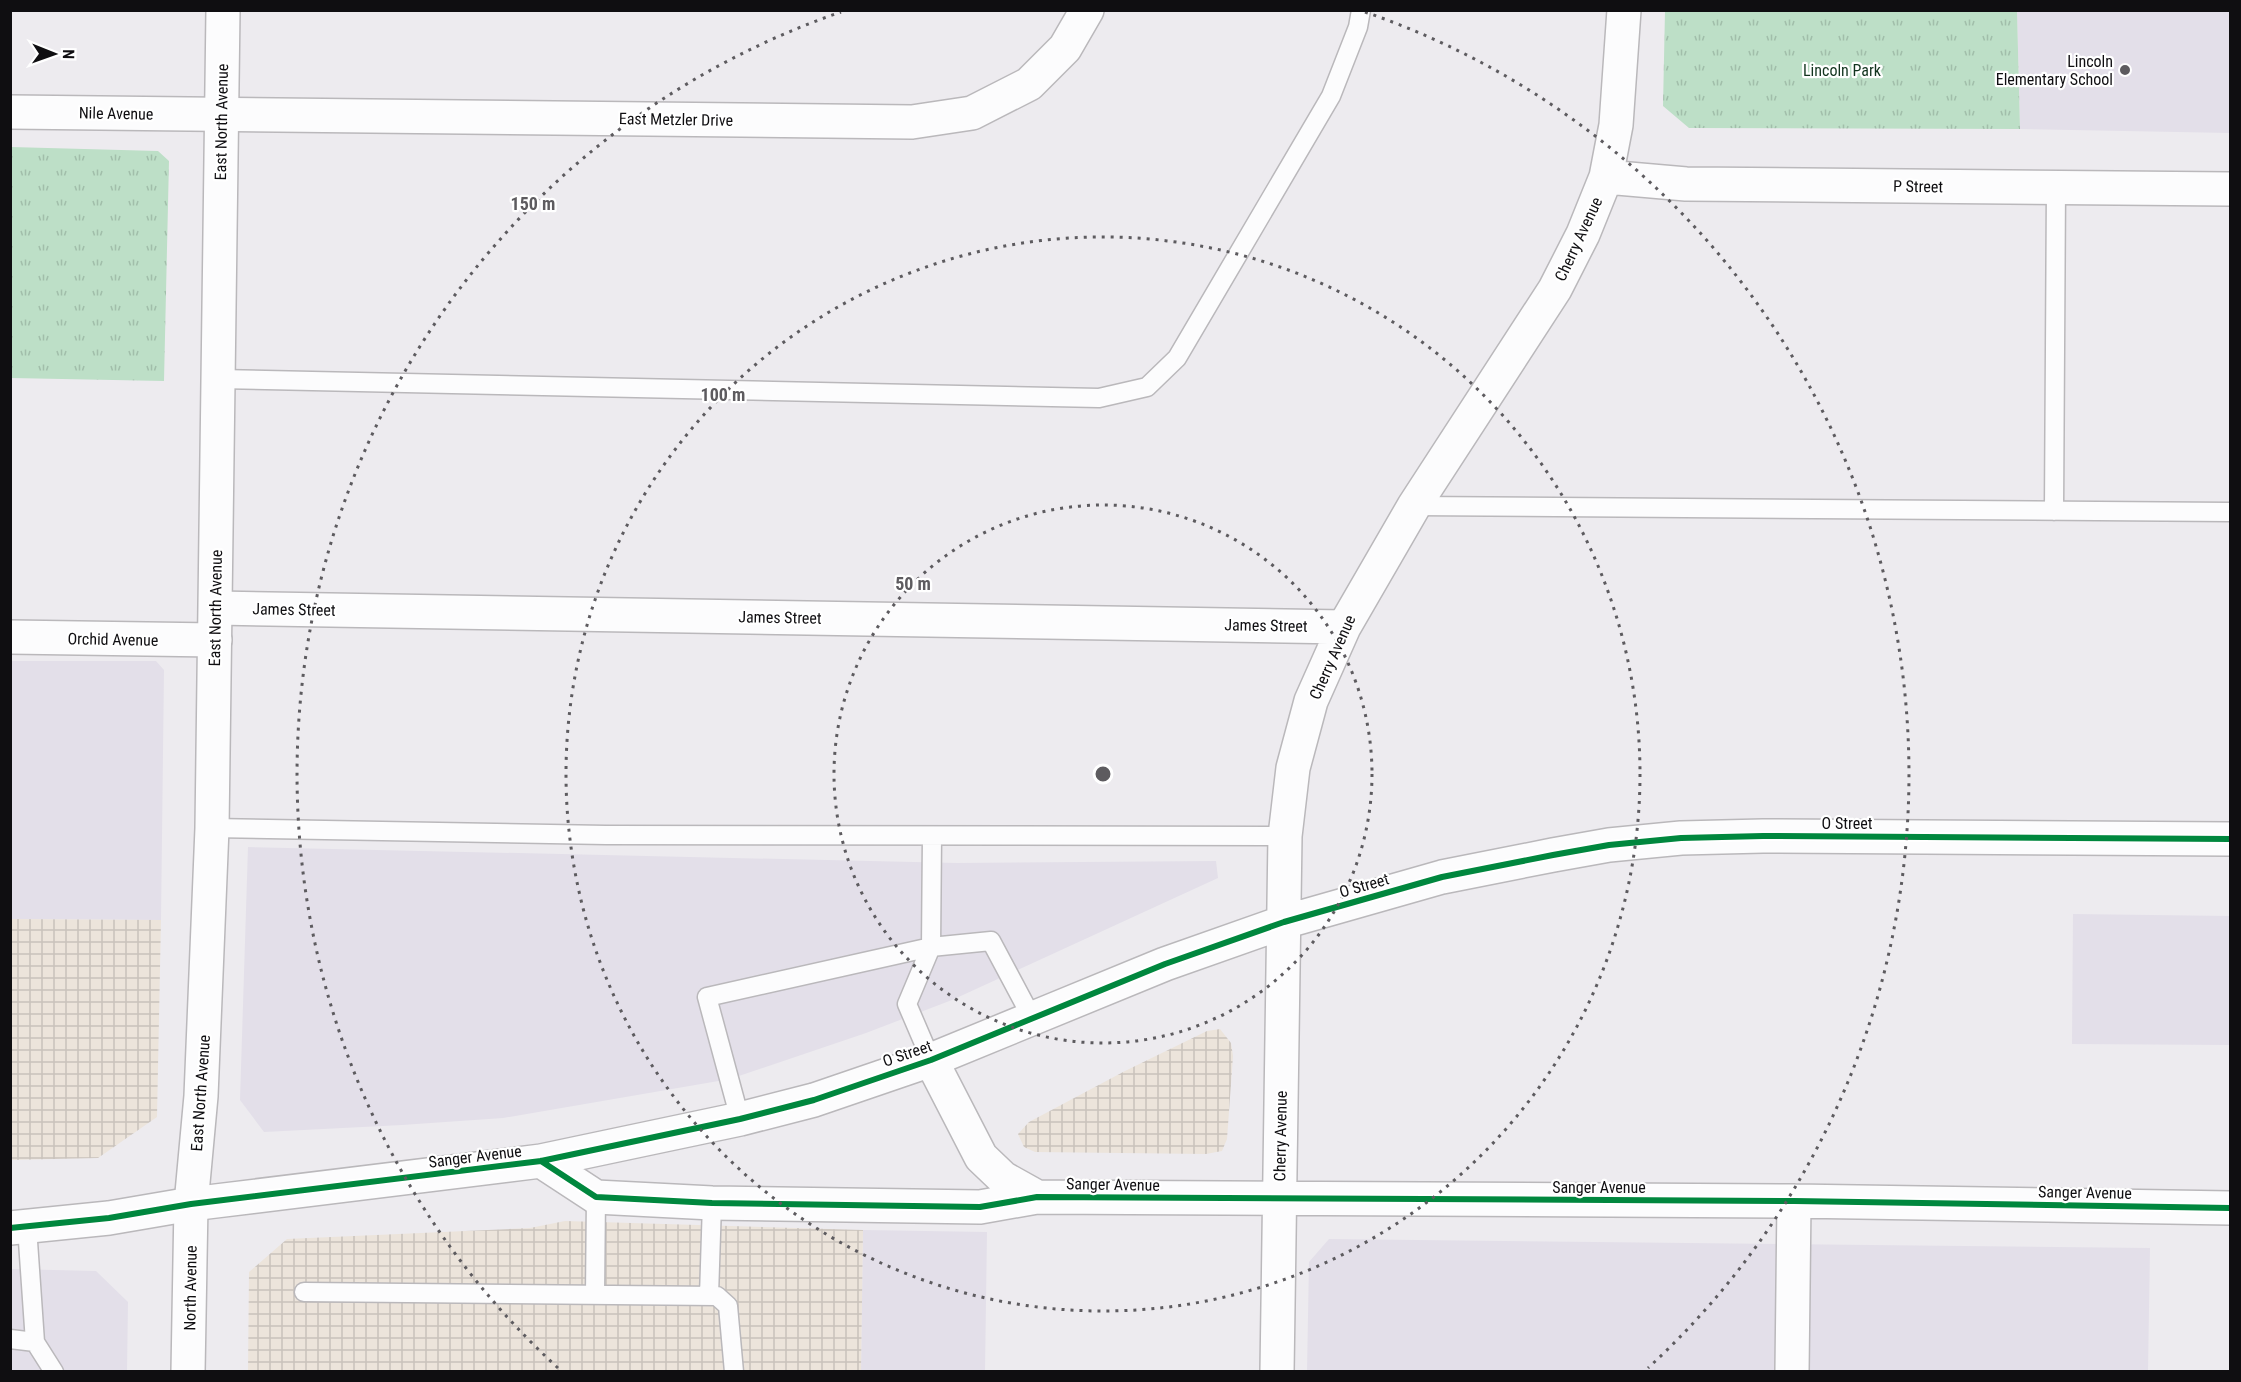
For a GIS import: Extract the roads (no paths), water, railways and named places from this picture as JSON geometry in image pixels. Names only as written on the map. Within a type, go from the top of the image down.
[{"type":"street","name":"East North Avenue","points":[[191,1204],[201,1096],[212,828],[223,10]]},
{"type":"street","name":"East Metzler Drive","points":[[221,114],[912,122],[972,113],[1029,84],[1065,48],[1087,10]]},
{"type":"street","name":"Cherry Avenue","points":[[1277,1371],[1284,836],[1293,768],[1311,701],[1344,627],[1414,506],[1555,289],[1583,234],[1606,177],[1616,125],[1624,10]]},
{"type":"street","name":"Nile Avenue","points":[[10,111],[221,114]]},
{"type":"street","name":"P Street","points":[[1606,177],[1686,184],[2230,189]]},
{"type":"street","name":"James Street","points":[[216,608],[1344,627]]},
{"type":"street","name":"Orchid Avenue","points":[[10,637],[215,640]]},
{"type":"street","name":"O Street","points":[[541,1161],[740,1119],[814,1100],[931,1060],[1165,964],[1284,922],[1442,876],[1598,847],[1671,839],[1763,836],[2230,839]]},
{"type":"street","name":"Sanger Avenue","points":[[931,1060],[981,1157],[1003,1178],[1037,1197]]},
{"type":"street","name":"Sanger Avenue","points":[[19,1228],[109,1218],[191,1204],[541,1161],[596,1197],[712,1203],[980,1207],[1037,1197],[1794,1201],[2230,1208]]},
{"type":"street","points":[[1792,1371],[1794,1201]]},
{"type":"street","name":"North Avenue","points":[[188,1371],[191,1204]]},
{"type":"lane","points":[[218,379],[1099,398],[1147,387],[1177,358],[1331,96],[1358,27],[1361,10]]},
{"type":"lane","points":[[2054,511],[2056,188]]},
{"type":"lane","points":[[1414,506],[2230,512]]},
{"type":"lane","points":[[212,828],[606,835],[1284,836]]},
{"type":"lane","points":[[931,1060],[907,1004],[931,947],[932,836]]},
{"type":"lane","points":[[740,1119],[707,997],[931,947],[991,941],[1032,1018]]},
{"type":"lane","points":[[596,1197],[596,1294]]},
{"type":"lane","points":[[709,1296],[712,1203]]},
{"type":"lane","points":[[19,1228],[35,1342],[54,1371]]},
{"type":"lane","points":[[304,1292],[717,1296],[728,1306],[734,1371]]},
{"type":"lane","points":[[10,1339],[35,1342]]},
{"type":"place","name":"Lincoln Elementary School","points":[[2125,70]]},
{"type":"park label","name":"Lincoln Park","points":[[1842,70]]}]
